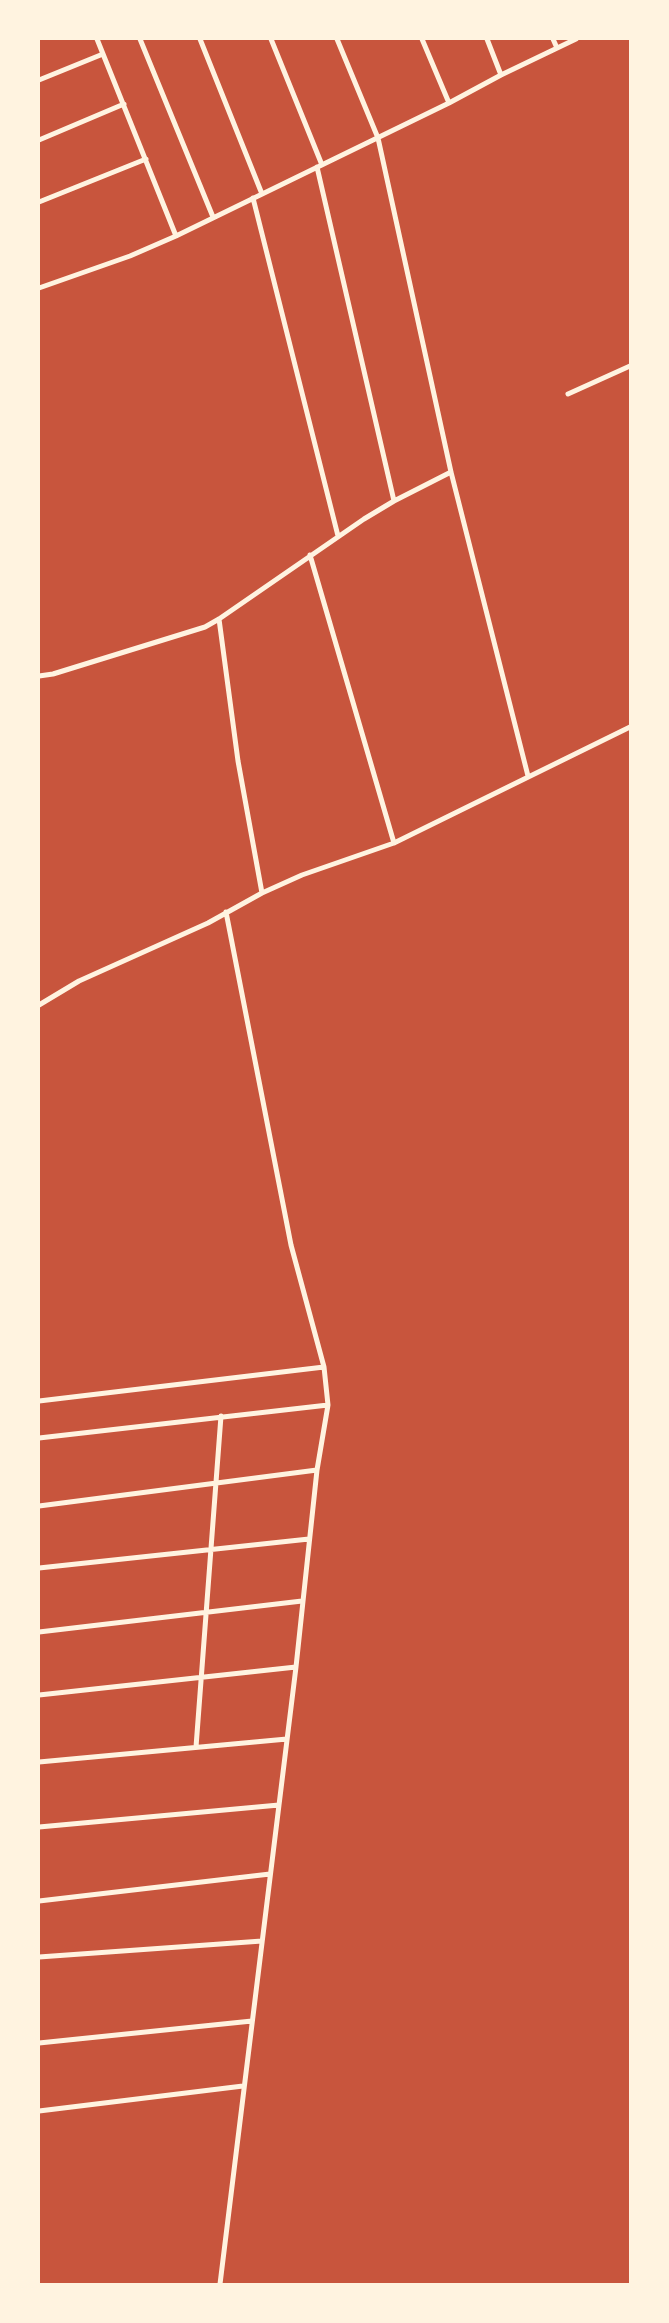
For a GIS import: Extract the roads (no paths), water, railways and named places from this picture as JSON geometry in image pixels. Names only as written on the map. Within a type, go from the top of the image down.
[{"type":"street","points":[[97,39],[176,236]]},
{"type":"street","points":[[140,39],[213,218]]},
{"type":"street","points":[[200,39],[262,194]]},
{"type":"street","points":[[271,39],[320,166],[394,501]]},
{"type":"street","points":[[337,39],[378,138],[451,472],[528,776]]},
{"type":"street","points":[[422,39],[449,103]]},
{"type":"street","points":[[487,39],[501,75]]},
{"type":"street","points":[[553,39],[557,48]]},
{"type":"street","points":[[39,288],[130,256],[176,236],[576,39]]},
{"type":"street","points":[[39,80],[104,54]]},
{"type":"street","points":[[39,140],[124,104]]},
{"type":"street","points":[[39,202],[146,159]]},
{"type":"street","points":[[253,198],[338,536]]},
{"type":"street","points":[[568,394],[630,366]]},
{"type":"street","points":[[39,676],[53,674],[206,627],[338,536],[394,501],[451,472]]},
{"type":"street","points":[[310,555],[394,843]]},
{"type":"street","points":[[220,619],[238,760],[262,893]]},
{"type":"street","points":[[39,1005],[79,981],[190,931],[262,893],[302,875],[394,843],[630,727]]},
{"type":"street","points":[[220,2284],[296,1667],[317,1470],[328,1405],[324,1367],[291,1245],[226,912]]},
{"type":"street","points":[[39,1401],[324,1367]]},
{"type":"street","points":[[39,1438],[328,1405]]},
{"type":"street","points":[[196,1746],[221,1416]]},
{"type":"street","points":[[39,1506],[317,1470]]},
{"type":"street","points":[[39,1568],[310,1539]]},
{"type":"street","points":[[39,1632],[302,1601]]},
{"type":"street","points":[[39,1695],[296,1667]]},
{"type":"street","points":[[39,1762],[287,1739]]},
{"type":"street","points":[[39,1826],[279,1805]]},
{"type":"street","points":[[39,1901],[270,1874]]},
{"type":"street","points":[[39,1957],[262,1941]]},
{"type":"street","points":[[39,2042],[252,2022]]},
{"type":"street","points":[[39,2111],[244,2086]]}]
